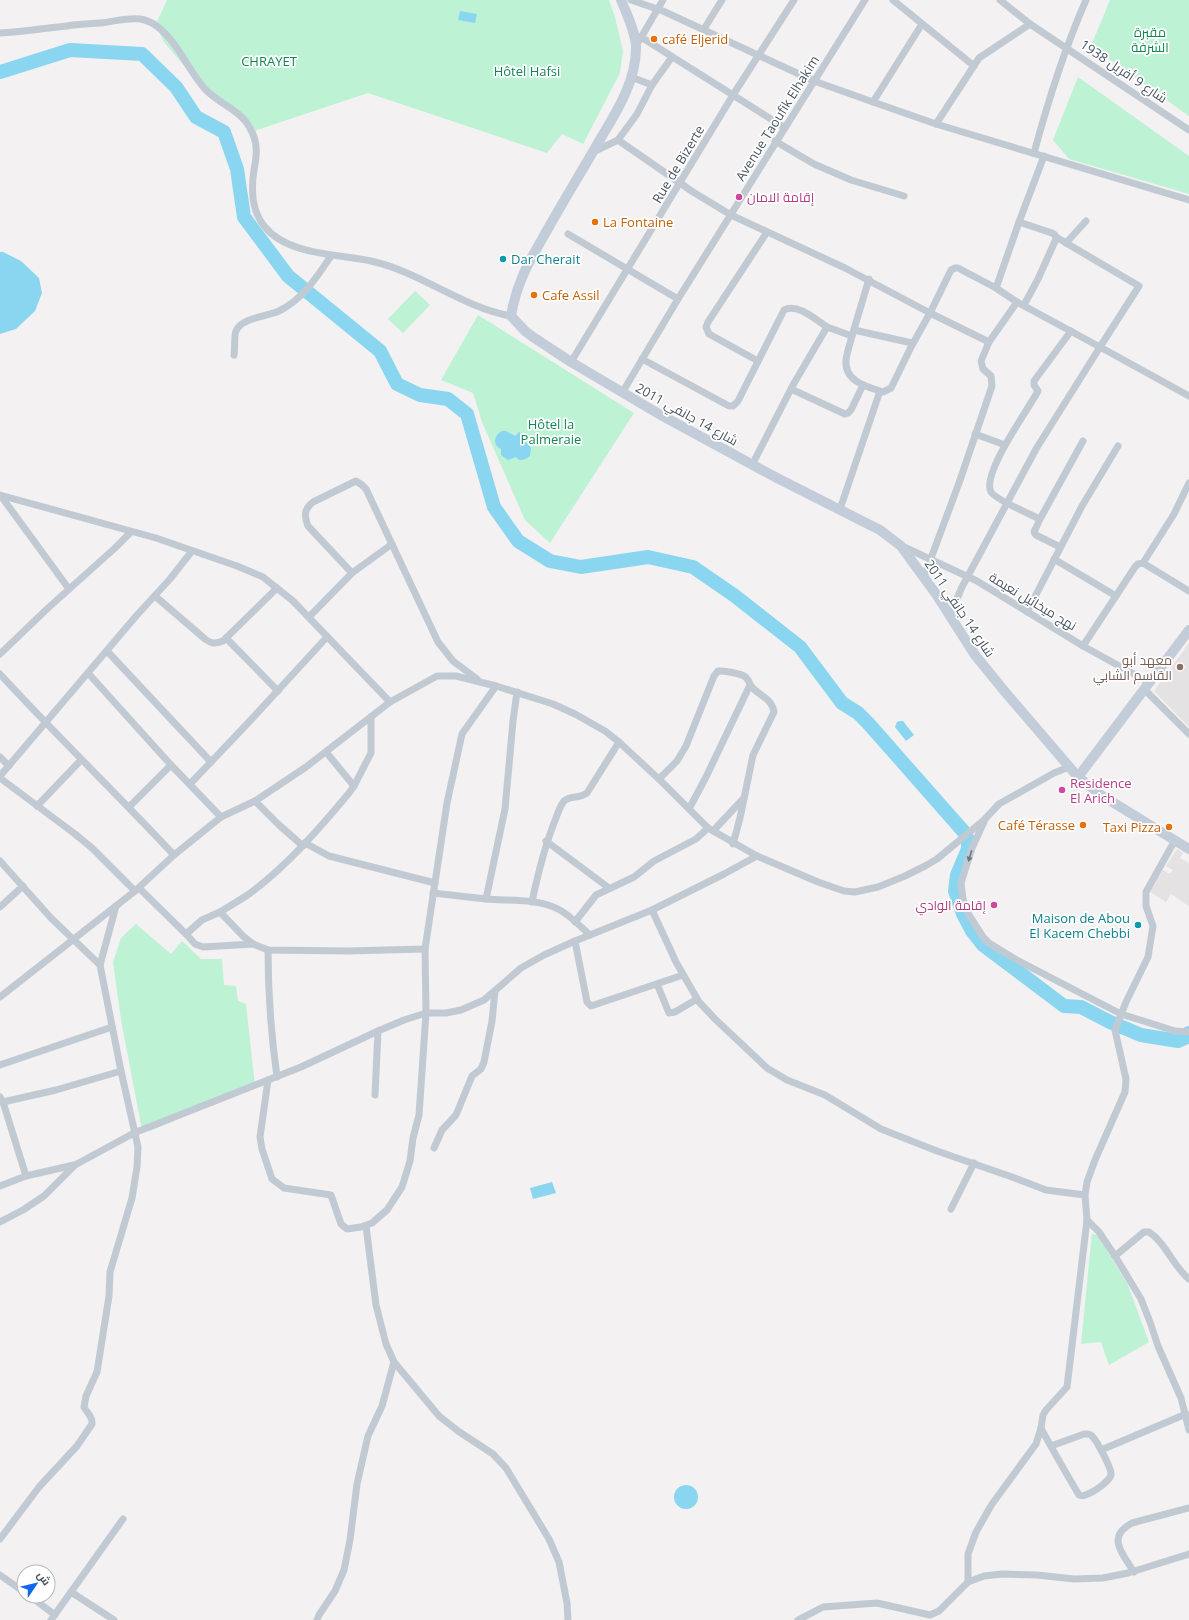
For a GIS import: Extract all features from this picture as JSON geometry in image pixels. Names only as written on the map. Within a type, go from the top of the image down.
[{"type":"main road","points":[[511,316],[513,299],[521,278],[613,118],[631,77],[636,46],[621,0]]},
{"type":"main road","name":"شارع 14 جانفي 2011","points":[[511,316],[525,331],[571,362],[622,393],[752,465],[880,530],[901,546],[950,615],[975,655],[1081,780],[1101,795],[1189,849]]},
{"type":"main road","points":[[1081,780],[1189,630]]},
{"type":"street","points":[[632,0],[704,29],[814,81],[936,124],[1189,200]]},
{"type":"street","points":[[636,46],[663,0]]},
{"type":"street","points":[[704,29],[722,0]]},
{"type":"street","name":"Rue de Bizerte","points":[[571,362],[734,95],[794,0]]},
{"type":"street","name":"Avenue Taoufik Elhakim","points":[[622,393],[678,299],[865,0]]},
{"type":"street","points":[[893,0],[974,66]]},
{"type":"street","name":"شارع 9 أفريل 1938","points":[[1000,0],[1030,24],[1066,46],[1189,130]]},
{"type":"street","points":[[1009,7],[1013,0]]},
{"type":"street","points":[[1034,153],[1049,97],[1066,46],[1086,0]]},
{"type":"street","points":[[0,33],[133,19],[141,19],[154,24],[177,48],[198,82],[209,93],[239,114],[250,128],[257,148],[253,185],[256,213],[273,236],[283,242],[331,256],[371,261],[398,270],[420,278],[481,309],[511,316]]},
{"type":"street","points":[[873,102],[922,24]]},
{"type":"street","points":[[936,124],[979,58],[1030,24]]},
{"type":"street","points":[[641,37],[785,128]]},
{"type":"street","points":[[593,152],[618,140],[637,114],[652,85],[672,57]]},
{"type":"street","points":[[631,77],[652,85]]},
{"type":"street","points":[[618,140],[680,183],[731,215],[869,279],[930,314],[989,342]]},
{"type":"street","points":[[776,141],[814,164],[851,180],[904,196]]},
{"type":"street","points":[[996,288],[1044,156]]},
{"type":"street","points":[[1066,242],[1086,221]]},
{"type":"street","points":[[950,615],[1006,502],[1036,449],[1139,286],[1056,237],[1052,233],[1019,222]]},
{"type":"street","points":[[758,361],[709,334],[706,327],[767,232]]},
{"type":"street","points":[[568,234],[678,299]]},
{"type":"street","points":[[924,577],[959,483],[992,386],[991,376],[983,369],[981,361],[989,342],[1038,279],[1056,237]]},
{"type":"street","points":[[234,355],[236,331],[241,325],[279,311],[299,298],[315,281],[331,256]]},
{"type":"street","points":[[869,279],[853,333],[846,364],[852,378],[863,385],[883,392],[890,388],[912,343],[930,314],[949,274],[955,268],[996,288],[1020,304],[1189,396]]},
{"type":"street","points":[[642,359],[728,406],[733,406],[738,401],[784,310],[788,308],[798,309],[827,327],[912,343]]},
{"type":"street","points":[[752,465],[791,389],[827,327]]},
{"type":"street","points":[[1040,519],[994,495],[991,491],[990,478],[1005,445],[1038,391],[1034,385],[1034,382],[1071,331]]},
{"type":"street","points":[[791,389],[845,414],[851,410],[863,385]]},
{"type":"street","points":[[840,510],[880,391]]},
{"type":"street","points":[[975,434],[1005,445]]},
{"type":"street","points":[[1060,547],[1036,535],[1034,532],[1083,441]]},
{"type":"street","points":[[1027,612],[1082,506],[1118,446]]},
{"type":"street","points":[[352,573],[308,526],[305,519],[305,512],[308,506],[313,502],[356,481],[366,489],[438,642],[453,661],[482,682]]},
{"type":"street","points":[[1083,646],[1135,567],[1138,564],[1143,563],[1174,514],[1189,483]]},
{"type":"street","points":[[0,496],[156,538],[237,566],[263,577],[293,601],[390,702]]},
{"type":"street","points":[[0,496],[69,589]]},
{"type":"street","points":[[0,654],[69,589],[116,548],[131,532]]},
{"type":"street","points":[[309,617],[352,573],[392,544]]},
{"type":"street","name":"نهج ميخائيل نعيمة","points":[[901,546],[968,577],[1083,646],[1147,687],[1189,734]]},
{"type":"street","points":[[192,551],[0,777],[92,848],[195,944],[203,947],[253,944]]},
{"type":"street","points":[[1054,558],[1116,596]]},
{"type":"street","points":[[1143,563],[1189,590]]},
{"type":"street","points":[[155,596],[211,643],[216,644],[226,638],[277,588]]},
{"type":"street","points":[[190,784],[327,637]]},
{"type":"street","points":[[226,638],[278,691]]},
{"type":"street","points":[[107,651],[211,762]]},
{"type":"street","points":[[659,779],[677,761],[686,746],[714,676],[718,671],[744,676],[749,681],[750,685],[769,701],[774,712],[753,755],[733,844]]},
{"type":"street","points":[[88,672],[171,765],[222,817]]},
{"type":"street","points":[[0,674],[46,724],[129,807],[174,855]]},
{"type":"street","points":[[0,997],[137,890],[174,855],[222,817],[255,801],[326,752],[390,702],[437,676],[446,674],[517,692],[553,704],[575,714],[604,731],[619,742],[659,779],[710,830],[756,856],[831,888],[855,892],[878,887],[905,876],[937,859],[958,840],[984,820],[1004,801],[1054,773],[1069,767]]},
{"type":"street","points":[[689,809],[750,685]]},
{"type":"street","points":[[268,1080],[260,1136],[262,1148],[272,1179],[284,1188],[331,1195],[341,1224],[344,1228],[347,1229],[366,1226],[378,1219],[394,1200],[402,1187],[410,1161],[413,1138],[419,1115],[426,1013],[425,949],[448,802],[460,740],[466,728],[496,686]]},
{"type":"street","points":[[486,899],[505,809],[517,692]]},
{"type":"street","points":[[186,934],[202,920],[220,912],[249,894],[277,871],[304,844],[345,798],[354,786],[371,753],[371,717]]},
{"type":"street","points":[[532,902],[546,841],[561,806],[564,801],[570,798],[578,798],[587,793],[619,742]]},
{"type":"street","points":[[326,752],[354,786]]},
{"type":"street","points":[[0,757],[9,766]]},
{"type":"street","points":[[37,806],[81,760]]},
{"type":"street","points":[[129,807],[171,765]]},
{"type":"street","points":[[575,922],[592,898],[609,888],[634,877],[654,860],[696,839],[710,830],[744,798]]},
{"type":"street","points":[[255,801],[279,825],[304,844],[329,856],[435,884]]},
{"type":"street","points":[[984,820],[972,848],[962,883],[963,899],[969,915],[978,931],[989,943],[1120,1017],[1175,1031],[1189,1032]]},
{"type":"street","points":[[968,1582],[968,1554],[976,1532],[992,1504],[1034,1448],[1041,1428],[1043,1415],[1052,1402],[1064,1391],[1069,1381],[1087,1220],[1085,1195],[1090,1172],[1125,1092],[1126,1079],[1115,1030],[1148,957],[1153,926],[1146,906],[1146,892],[1175,840]]},
{"type":"street","points":[[546,841],[609,888]]},
{"type":"street","points":[[0,1222],[23,1210],[44,1196],[75,1165],[134,1132],[277,1077],[378,1030],[426,1013],[446,1013],[462,1010],[484,1000],[529,963],[575,940],[652,910],[703,885],[756,856]]},
{"type":"street","points":[[0,861],[51,918],[100,965]]},
{"type":"street","points":[[0,908],[23,886]]},
{"type":"street","points":[[433,893],[532,902],[557,908],[590,934]]},
{"type":"street","points":[[0,1539],[38,1487],[76,1446],[92,1424],[93,1420],[84,1407],[86,1396],[97,1372],[109,1296],[110,1272],[132,1198],[138,1154],[138,1147],[120,1071],[100,965],[116,906]]},
{"type":"street","points":[[652,910],[683,975],[697,998],[714,1019],[767,1068],[787,1080],[816,1090],[881,1129],[937,1151],[1046,1190],[1085,1195]]},
{"type":"street","points":[[220,912],[243,936],[253,944],[268,950],[347,951],[425,949]]},
{"type":"street","points":[[575,940],[588,1004],[595,1005],[683,975]]},
{"type":"street","points":[[268,950],[270,1032],[277,1077]]},
{"type":"street","points":[[657,984],[669,1013],[675,1012],[697,998]]},
{"type":"street","points":[[434,1148],[442,1130],[456,1115],[472,1076],[481,1069],[484,1062],[492,1022],[495,991]]},
{"type":"street","points":[[0,1065],[112,1027]]},
{"type":"street","points":[[375,1095],[378,1030]]},
{"type":"street","points":[[26,1176],[1,1099],[56,1090],[120,1071]]},
{"type":"street","points":[[951,1209],[974,1163]]},
{"type":"street","points":[[0,1186],[26,1176],[75,1165]]},
{"type":"street","points":[[1087,1220],[1099,1232],[1141,1299],[1158,1346],[1176,1384],[1186,1414],[1189,1430]]},
{"type":"street","points":[[366,1226],[376,1305],[386,1344],[394,1362],[440,1416],[458,1431],[493,1454],[506,1468],[549,1539],[559,1562],[567,1603],[568,1620]]},
{"type":"street","points":[[1115,1256],[1144,1232],[1150,1232],[1159,1240],[1182,1272],[1189,1279]]},
{"type":"street","points":[[317,1620],[335,1591],[344,1570],[350,1540],[357,1484],[368,1436],[382,1406],[394,1362]]},
{"type":"street","points":[[1101,1450],[1186,1414]]},
{"type":"street","points":[[1041,1428],[1051,1446],[1079,1495],[1081,1497],[1088,1495],[1109,1478],[1111,1469],[1093,1436],[1084,1434],[1051,1446]]},
{"type":"street","points":[[1134,1572],[1118,1543],[1117,1538],[1124,1527],[1132,1523],[1189,1508]]},
{"type":"street","points":[[39,1604],[53,1617],[123,1519]]},
{"type":"street","points":[[798,1620],[823,1607],[877,1603],[930,1615],[939,1611],[968,1582],[984,1576],[1002,1574],[1103,1578],[1134,1572],[1189,1554]]},
{"type":"street","points":[[0,1576],[16,1587]]},
{"type":"street","points":[[71,1592],[114,1620]]},
{"type":"shaded area","name":"معهد أبو القاسم الشابي","points":[[1189,643],[1189,727],[1154,691]]},
{"type":"shaded area","points":[[1177,849],[1183,853],[1180,858],[1189,863],[1189,906],[1171,894],[1166,902],[1150,892],[1163,870],[1170,874],[1173,870],[1166,866]]},
{"type":"green space","points":[[167,0],[609,0],[615,17],[623,51],[620,73],[583,144],[562,134],[547,153],[368,93],[248,133],[245,125],[237,114],[196,80],[164,42],[155,26]]},
{"type":"green space","name":"مقبرة الشرفة","points":[[1110,0],[1189,0],[1189,116],[1091,46]]},
{"type":"green space","points":[[1078,77],[1189,156],[1189,194],[1069,159],[1053,140]]},
{"type":"green space","points":[[415,291],[430,305],[403,333],[388,319]]},
{"type":"green space","name":"Hôtel la Palmeraie","points":[[478,315],[634,413],[550,543],[525,520],[482,422],[473,393],[441,380]]},
{"type":"green space","points":[[136,924],[171,954],[182,941],[201,959],[222,959],[224,985],[236,986],[238,1001],[246,1004],[255,1086],[150,1131],[142,1130],[121,1020],[113,962],[121,938]]},
{"type":"green space","points":[[1092,1233],[1098,1236],[1128,1285],[1149,1342],[1109,1365],[1101,1342],[1081,1344]]},
{"type":"water","points":[[460,11],[477,14],[475,23],[458,20]]},
{"type":"water","points":[[0,252],[21,261],[39,278],[42,293],[35,311],[16,329],[0,334]]},
{"type":"water","points":[[502,431],[506,431],[515,436],[519,432],[524,436],[521,440],[527,443],[531,448],[530,456],[523,460],[519,460],[516,457],[508,460],[501,455],[501,449],[496,445],[495,440],[497,435]]},
{"type":"water","points":[[903,721],[914,735],[906,741],[895,727],[897,722]]},
{"type":"water","points":[[552,1182],[556,1193],[533,1199],[530,1188]]},
{"type":"water","points":[[686,1485],[695,1488],[698,1497],[695,1506],[686,1509],[677,1506],[674,1497],[677,1488]]},
{"type":"waterway","points":[[0,72],[70,50],[142,54],[176,87],[196,117],[224,132],[237,169],[244,217],[288,276],[380,351],[397,384],[420,395],[448,399],[467,414],[494,507],[518,541],[550,561],[581,567],[648,557],[693,567],[735,596],[800,647],[842,703],[858,713],[868,723],[964,832],[968,840],[968,849],[957,875],[955,891],[963,914],[972,931],[983,945],[1064,1006],[1081,1007],[1110,1022],[1141,1035],[1178,1041],[1187,1037],[1189,1033]]},
{"type":"place","name":"café Eljerid","points":[[654,39]]},
{"type":"place","name":"إقامة الامان","points":[[739,197]]},
{"type":"place","name":"La Fontaine","points":[[595,222]]},
{"type":"place","name":"Dar Cherait","points":[[503,259]]},
{"type":"place","name":"Cafe Assil","points":[[534,295]]},
{"type":"place","name":"معهد أبو القاسم الشابي","points":[[1180,667]]},
{"type":"place","name":"Residence El Arich","points":[[1062,790]]},
{"type":"place","name":"Café Térasse","points":[[1083,825]]},
{"type":"place","name":"Taxi Pizza","points":[[1169,827]]},
{"type":"place","name":"إقامة الوادي","points":[[994,905]]},
{"type":"place","name":"Maison de Abou El Kacem Chebbi","points":[[1138,925]]},
{"type":"park label","name":"CHRAYET","points":[[269,61]]},
{"type":"park label","name":"Hôtel Hafsi","points":[[527,71]]}]
